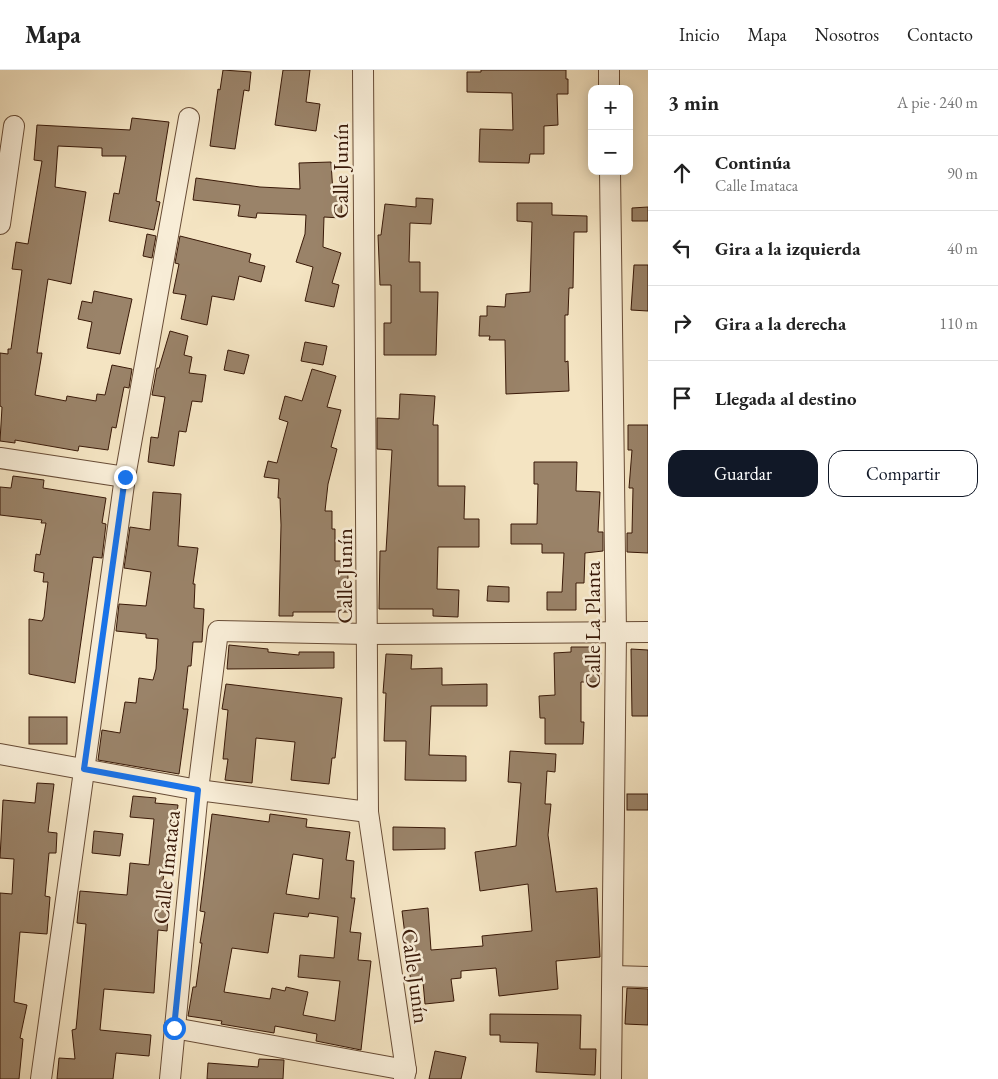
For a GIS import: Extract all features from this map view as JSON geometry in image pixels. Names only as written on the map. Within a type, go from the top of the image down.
[{"type":"street","name":"Calle Junín","points":[[363,70],[368,812],[405,1075]]},
{"type":"street","points":[[609,70],[609,85]]},
{"type":"street","points":[[41,1079],[125,477],[189,118]]},
{"type":"street","points":[[0,224],[14,126]]},
{"type":"street","name":"Calle La Planta","points":[[610,175],[616,633],[611,1079]]},
{"type":"street","points":[[0,458],[125,477]]},
{"type":"street","name":"Calle Imataca","points":[[170,1079],[198,790],[218,630],[368,634]]},
{"type":"street","points":[[368,634],[648,632]]},
{"type":"street","points":[[0,754],[198,790],[368,812]]},
{"type":"street","points":[[613,976],[648,976]]},
{"type":"street","points":[[174,1028],[405,1075]]},
{"type":"building","points":[[223,70],[251,72],[249,91],[244,90],[235,149],[210,146],[218,89],[220,90]]},
{"type":"building","points":[[283,70],[310,70],[306,102],[320,104],[316,131],[275,125]]},
{"type":"building","points":[[481,70],[566,70],[568,94],[557,94],[558,125],[544,126],[544,154],[530,154],[529,163],[479,162],[480,129],[513,130],[512,93],[467,92],[467,72],[481,72]]},
{"type":"building","points":[[132,118],[169,122],[156,201],[160,202],[154,230],[109,221],[114,193],[119,194],[126,156],[102,156],[102,148],[58,146],[55,187],[86,192],[71,284],[48,279],[37,353],[42,353],[35,395],[66,401],[67,396],[96,401],[97,394],[105,395],[112,365],[132,369],[129,388],[124,387],[116,428],[112,427],[108,450],[79,446],[78,451],[15,440],[15,443],[0,441],[2,407],[0,406],[0,353],[8,354],[8,349],[11,349],[22,270],[12,269],[16,242],[28,244],[42,161],[34,160],[37,125],[130,130]]},
{"type":"building","points":[[331,162],[333,193],[343,194],[341,218],[324,217],[323,247],[341,253],[332,283],[339,285],[334,307],[305,301],[313,267],[296,262],[305,234],[306,215],[257,213],[256,218],[238,216],[240,205],[193,200],[196,178],[260,187],[300,189],[299,163]]},
{"type":"building","points":[[416,198],[433,199],[431,224],[410,223],[409,262],[420,262],[420,292],[438,292],[436,355],[384,355],[384,323],[391,323],[391,285],[380,285],[378,235],[381,235],[385,204],[416,207]]},
{"type":"building","points":[[517,203],[552,203],[552,215],[587,216],[587,232],[574,232],[573,288],[569,288],[568,315],[565,315],[565,362],[568,361],[569,391],[506,394],[505,340],[489,340],[490,336],[479,336],[480,316],[487,316],[487,306],[505,307],[506,294],[530,292],[532,222],[517,221]]},
{"type":"building","points":[[648,207],[648,221],[632,221],[632,208]]},
{"type":"building","points":[[147,234],[156,236],[152,258],[143,256]]},
{"type":"building","points":[[180,236],[251,254],[249,262],[265,266],[261,282],[239,276],[234,300],[212,296],[207,325],[181,319],[186,295],[173,293],[179,264],[175,263]]},
{"type":"building","points":[[634,265],[648,265],[648,311],[631,310]]},
{"type":"building","points":[[94,291],[132,299],[120,354],[87,348],[92,322],[78,319],[82,301],[92,303]]},
{"type":"building","points":[[170,331],[188,336],[184,355],[192,357],[189,373],[206,375],[202,402],[192,401],[186,432],[179,431],[174,466],[148,462],[151,437],[158,438],[165,397],[152,395],[157,368],[159,368]]},
{"type":"building","points":[[305,342],[327,346],[323,365],[301,361]]},
{"type":"building","points":[[228,350],[249,355],[244,374],[224,370]]},
{"type":"building","points":[[312,369],[336,376],[327,407],[341,410],[331,447],[337,449],[328,484],[325,511],[332,511],[332,529],[335,529],[335,561],[347,561],[350,612],[293,612],[293,616],[279,616],[281,525],[280,498],[278,498],[279,479],[264,477],[268,461],[277,463],[288,422],[279,419],[285,396],[302,401]]},
{"type":"building","points":[[400,394],[435,396],[433,425],[438,425],[438,486],[465,486],[464,519],[479,519],[479,547],[438,547],[437,589],[459,590],[458,617],[433,616],[433,609],[379,609],[380,551],[386,551],[392,450],[377,449],[377,418],[399,419]]},
{"type":"building","points":[[628,425],[648,425],[648,553],[627,552],[627,533],[632,533],[633,488],[629,488],[632,450],[628,450]]},
{"type":"building","points":[[534,462],[577,462],[576,491],[600,492],[598,532],[603,532],[603,551],[585,553],[584,583],[576,583],[576,610],[547,610],[547,592],[562,592],[564,553],[542,553],[542,544],[511,544],[511,524],[537,524],[538,484],[534,484]]},
{"type":"building","points":[[13,476],[44,480],[43,488],[106,498],[102,523],[106,524],[102,558],[93,557],[75,683],[29,674],[29,619],[42,621],[48,582],[43,582],[44,573],[34,571],[36,554],[40,555],[46,523],[41,523],[42,520],[0,515],[0,487],[11,488]]},
{"type":"building","points":[[153,492],[181,494],[178,546],[198,548],[193,584],[195,584],[194,608],[204,609],[202,642],[193,642],[191,666],[188,666],[183,709],[188,709],[179,774],[98,760],[102,730],[120,733],[125,702],[136,703],[139,678],[153,680],[156,669],[158,639],[146,638],[146,634],[116,631],[119,604],[146,606],[151,572],[124,568],[130,527],[150,530]]},
{"type":"building","points":[[488,586],[509,587],[509,602],[487,601]]},
{"type":"building","points":[[229,645],[268,649],[268,652],[299,655],[299,652],[334,652],[334,668],[227,669]]},
{"type":"building","points":[[571,647],[600,647],[601,682],[581,682],[581,722],[584,722],[583,744],[545,744],[545,718],[540,718],[539,696],[555,695],[554,653],[571,652]]},
{"type":"building","points":[[631,649],[648,650],[648,716],[632,716]]},
{"type":"building","points":[[386,654],[412,655],[411,669],[442,668],[442,685],[487,684],[487,706],[431,706],[429,755],[466,756],[466,781],[405,780],[406,741],[384,741],[386,693],[383,693]]},
{"type":"building","points":[[226,684],[342,698],[335,758],[332,758],[329,784],[291,780],[295,742],[256,738],[252,783],[225,780],[228,759],[223,759],[228,710],[222,709]]},
{"type":"building","points":[[29,717],[67,717],[67,744],[29,744]]},
{"type":"building","points":[[510,751],[556,754],[555,772],[547,771],[545,804],[551,804],[548,835],[556,892],[597,888],[600,957],[556,961],[558,989],[499,996],[496,968],[461,971],[461,978],[451,979],[454,1001],[425,1004],[423,982],[411,983],[402,911],[428,908],[431,950],[483,946],[482,936],[532,931],[528,884],[480,891],[475,852],[516,846],[521,783],[508,782]]},
{"type":"building","points":[[37,783],[54,784],[48,832],[57,833],[56,853],[49,853],[45,896],[50,897],[47,934],[20,932],[14,1002],[27,1005],[20,1038],[23,1039],[19,1079],[0,1079],[0,893],[12,894],[14,859],[0,858],[3,800],[35,803]]},
{"type":"building","points":[[627,794],[648,794],[648,810],[627,810]]},
{"type":"building","points":[[133,796],[156,798],[155,803],[178,805],[172,854],[166,854],[161,898],[163,899],[162,904],[169,904],[167,931],[158,930],[154,993],[104,989],[100,1030],[151,1035],[149,1056],[116,1053],[113,1079],[57,1079],[59,1058],[75,1059],[72,1030],[76,1029],[86,924],[77,923],[80,891],[127,895],[130,863],[149,865],[154,819],[130,817]]},
{"type":"building","points":[[212,814],[269,822],[270,814],[307,819],[306,827],[350,832],[346,860],[354,861],[351,898],[355,898],[350,932],[361,933],[358,960],[371,961],[361,1050],[316,1041],[317,1034],[275,1026],[274,1033],[221,1024],[222,1021],[188,1016],[193,987],[196,987],[202,943],[200,943],[205,912],[200,911]],"holes":[[[293,854],[323,859],[319,899],[286,894]],[[274,913],[308,917],[309,913],[338,917],[334,958],[300,955],[298,977],[340,981],[335,1021],[303,1015],[308,992],[286,987],[285,991],[272,988],[270,999],[224,992],[232,948],[268,953]]]},
{"type":"building","points":[[393,827],[445,828],[445,849],[393,850]]},
{"type":"building","points":[[94,831],[123,834],[120,856],[92,853]]},
{"type":"building","points":[[627,988],[648,989],[648,1025],[625,1024]]},
{"type":"building","points":[[490,1014],[581,1015],[580,1049],[596,1049],[595,1075],[536,1072],[538,1043],[500,1042],[500,1035],[490,1035]]},
{"type":"building","points":[[435,1051],[466,1057],[461,1079],[429,1079]]},
{"type":"building","points":[[259,1059],[284,1060],[283,1079],[207,1079],[208,1063],[258,1067]]},
{"type":"route","points":[[125,477],[84,769],[198,790],[174,1028]]}]
